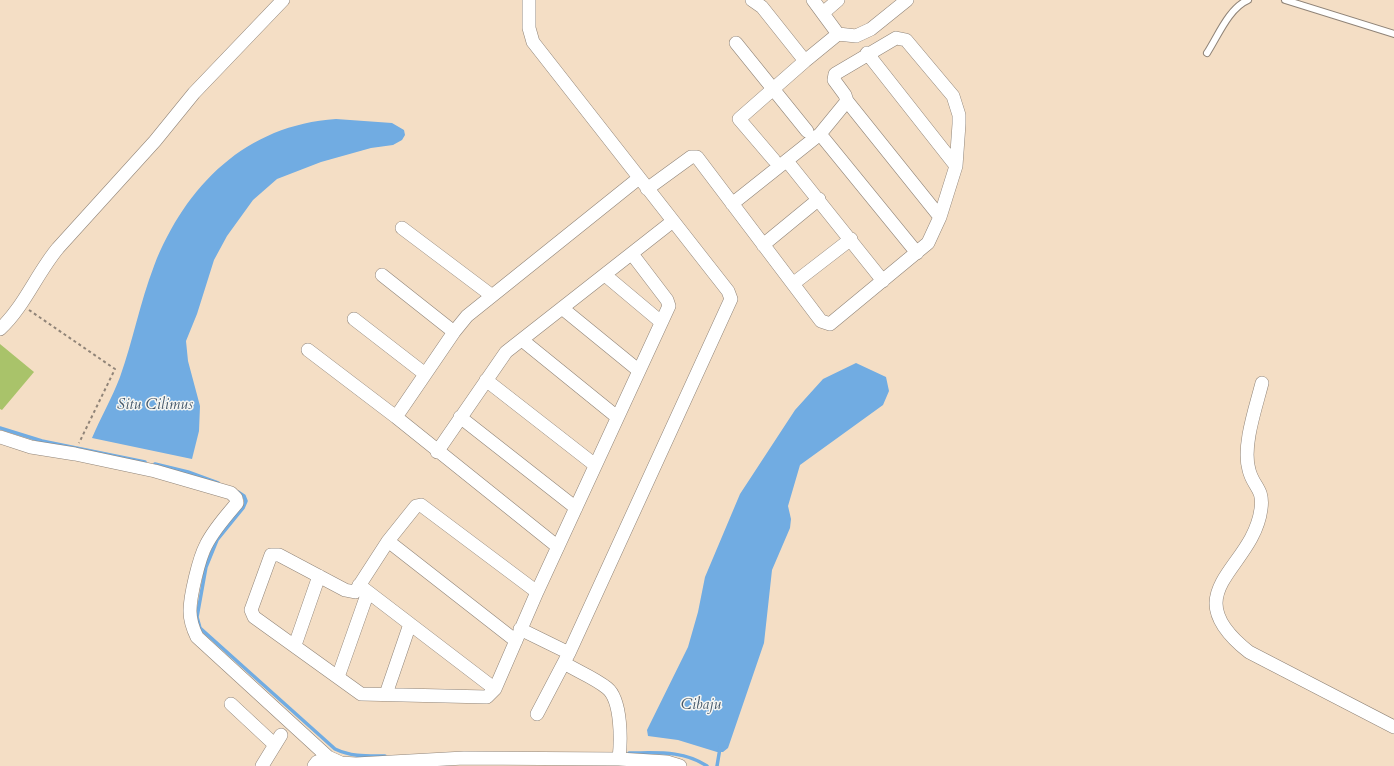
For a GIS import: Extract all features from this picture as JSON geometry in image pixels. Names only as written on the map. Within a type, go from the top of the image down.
[{"type":"street","points":[[0,329],[20,304],[47,262],[58,248],[155,140],[194,93],[283,0]]},
{"type":"street","points":[[529,0],[529,28],[533,42],[728,291],[731,299],[566,658],[537,714]]},
{"type":"street","points":[[752,0],[762,7],[805,61]]},
{"type":"street","points":[[813,0],[838,34]]},
{"type":"street","points":[[823,12],[838,0]]},
{"type":"street","points":[[774,160],[739,119],[838,34],[856,36],[872,29],[907,0]]},
{"type":"street","points":[[647,189],[690,157],[697,157],[763,245],[794,283],[821,321],[830,324],[917,253],[928,242],[940,217],[956,166],[959,120],[953,96],[906,40],[896,38],[867,53],[835,74],[834,80],[845,95],[847,101],[940,217]]},
{"type":"street","points":[[736,44],[807,132]]},
{"type":"street","points":[[867,53],[956,166]]},
{"type":"street","points":[[732,204],[820,134],[847,101]]},
{"type":"street","points":[[820,134],[917,253]]},
{"type":"street","points":[[787,161],[883,280]]},
{"type":"street","points":[[396,417],[454,332],[467,316],[491,295],[639,178]]},
{"type":"street","points":[[763,245],[819,199]]},
{"type":"street","points":[[437,452],[506,352],[673,221]]},
{"type":"street","points":[[402,228],[491,295]]},
{"type":"street","points":[[794,283],[851,239]]},
{"type":"street","points":[[363,588],[355,592],[346,590],[279,555],[271,555],[251,610],[254,616],[361,694],[487,697],[495,689],[537,592],[638,370],[669,306],[667,300],[632,254]]},
{"type":"street","points":[[382,275],[454,332]]},
{"type":"street","points":[[605,275],[661,322]]},
{"type":"street","points":[[562,308],[638,370]]},
{"type":"street","points":[[354,319],[425,374]]},
{"type":"street","points":[[522,340],[617,417]]},
{"type":"street","points":[[308,350],[396,417],[437,452],[558,547]]},
{"type":"street","points":[[486,380],[595,465]]},
{"type":"street","points":[[1262,383],[1248,437],[1248,469],[1263,496],[1261,510],[1251,539],[1218,587],[1216,601],[1218,615],[1225,629],[1236,642],[1249,652],[1394,727]]},
{"type":"street","points":[[460,417],[576,508]]},
{"type":"street","points":[[0,437],[31,447],[74,454],[155,471],[231,493],[236,498],[237,503],[212,534],[205,546],[197,571],[190,610],[192,627],[197,637],[328,757],[341,763],[356,764],[464,758],[619,759],[667,762],[680,766]]},
{"type":"street","points":[[338,677],[363,588],[388,541],[416,506],[421,505],[537,592]]},
{"type":"street","points":[[388,541],[518,635],[566,658],[608,688],[614,698],[618,712],[622,739],[619,759]]},
{"type":"street","points":[[295,645],[318,576]]},
{"type":"street","points":[[363,588],[495,689]]},
{"type":"street","points":[[386,694],[410,624]]},
{"type":"street","points":[[231,704],[278,740],[262,766]]},
{"type":"street","points":[[314,766],[317,762],[322,760],[332,766]]},
{"type":"street","points":[[474,766],[522,765],[532,763],[537,766]]},
{"type":"lane","points":[[1208,53],[1231,14],[1242,3],[1248,0]]},
{"type":"lane","points":[[1285,0],[1394,34]]},
{"type":"path","points":[[20,304],[114,369],[82,439]]},
{"type":"green space","points":[[0,344],[34,372],[2,410],[0,409]]},
{"type":"water","name":"Situ Cilimus","points":[[336,119],[392,123],[404,130],[405,135],[402,140],[393,145],[371,148],[321,162],[277,179],[253,200],[227,236],[214,260],[197,314],[186,341],[188,361],[200,406],[199,431],[192,459],[92,438],[120,377],[154,266],[167,237],[183,210],[202,185],[223,164],[247,147],[274,133],[304,124]]},
{"type":"water","name":"Cibaju","points":[[856,363],[886,377],[889,391],[883,405],[800,465],[788,506],[791,519],[790,528],[772,570],[764,643],[728,748],[723,752],[717,752],[678,740],[648,736],[647,730],[688,647],[698,612],[705,577],[740,494],[795,410],[823,379]]},
{"type":"waterway","points":[[0,428],[42,441],[145,462]]},
{"type":"waterway","points":[[155,464],[188,472],[218,483]]},
{"type":"waterway","points":[[238,492],[244,496],[246,501],[243,508],[217,540],[206,567],[197,617],[200,628],[335,749],[354,755],[385,756]]},
{"type":"waterway","points":[[717,766],[720,748]]},
{"type":"waterway","points":[[629,753],[660,753],[679,755],[689,757],[707,766]]}]
